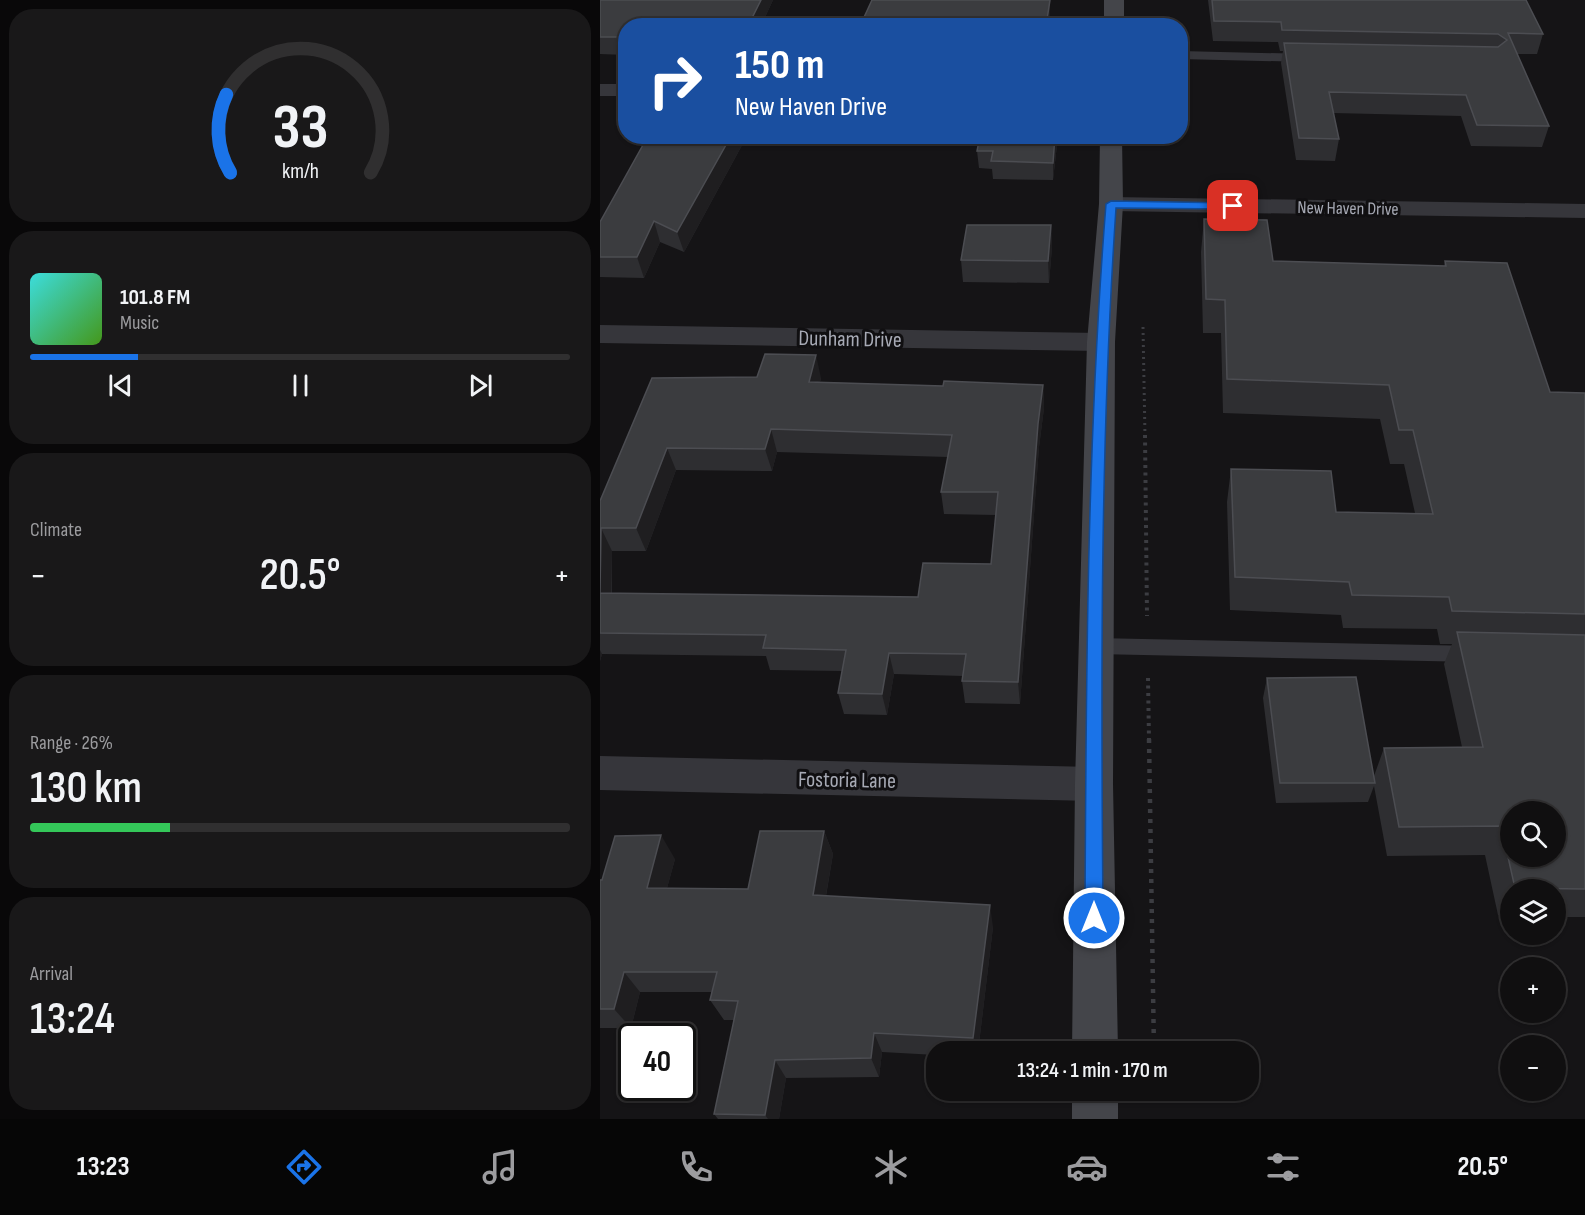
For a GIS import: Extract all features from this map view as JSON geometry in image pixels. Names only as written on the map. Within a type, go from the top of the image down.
[{"type":"street","points":[[1114,0],[1114,18]]},
{"type":"street","points":[[600,90],[618,90]]},
{"type":"street","points":[[1095,1041],[1094,784],[1101,342],[1111,204],[1111,144]]},
{"type":"street","name":"New Haven Drive","points":[[1111,204],[1585,211]]},
{"type":"street","name":"Dunham Drive","points":[[600,334],[1101,342]]},
{"type":"street","name":"Fostoria Lane","points":[[600,773],[1094,784]]},
{"type":"street","points":[[1095,1101],[1095,1119]]},
{"type":"lane","points":[[1188,55],[1326,58]]},
{"type":"lane","points":[[1096,646],[1490,655]]},
{"type":"building","points":[[600,0],[761,0],[752,18],[618,18],[618,37],[600,37]]},
{"type":"building","points":[[872,0],[1050,0],[1047,18],[864,18]]},
{"type":"building","points":[[1212,0],[1526,0],[1543,34],[1508,33],[1549,126],[1477,125],[1466,95],[1329,92],[1339,139],[1299,138],[1284,43],[1498,47],[1507,40],[1498,34],[1282,30],[1281,22],[1214,21]]},
{"type":"building","points":[[644,144],[726,144],[677,232],[654,221],[637,257],[600,257],[600,222]]},
{"type":"building","points":[[978,144],[1054,144],[1053,163],[991,161],[993,151],[977,151]]},
{"type":"building","points":[[1204,219],[1267,220],[1273,261],[1446,266],[1445,261],[1507,263],[1550,392],[1585,393],[1585,614],[1452,611],[1449,597],[1352,595],[1349,582],[1235,577],[1231,469],[1331,471],[1336,512],[1433,514],[1413,430],[1399,430],[1389,385],[1227,379],[1225,300],[1206,299]]},
{"type":"building","points":[[967,225],[1051,225],[1048,261],[961,260]]},
{"type":"building","points":[[765,354],[816,355],[809,382],[943,386],[944,381],[1043,385],[1018,682],[962,681],[966,654],[889,653],[882,694],[838,693],[846,650],[763,648],[766,635],[600,633],[600,593],[600,501],[652,378],[757,377]],"holes":[[[771,429],[952,435],[941,492],[998,492],[991,564],[923,563],[918,597],[600,593],[601,528],[636,528],[667,448],[765,449]]]},
{"type":"building","points":[[1457,632],[1585,635],[1585,889],[1566,889],[1566,879],[1513,879],[1510,867],[1566,867],[1566,801],[1500,801],[1500,826],[1399,827],[1384,748],[1483,747]]},
{"type":"building","points":[[1356,677],[1375,783],[1280,783],[1267,678]]},
{"type":"building","points":[[760,831],[824,831],[813,895],[990,905],[973,1038],[874,1033],[871,1058],[775,1060],[765,1115],[714,1114],[738,1001],[710,1000],[717,972],[624,972],[614,1009],[600,1009],[600,880],[602,880],[615,836],[661,835],[647,888],[748,889]]},
{"type":"route","points":[[1094,918],[1101,342],[1111,204],[1233,206]]}]
